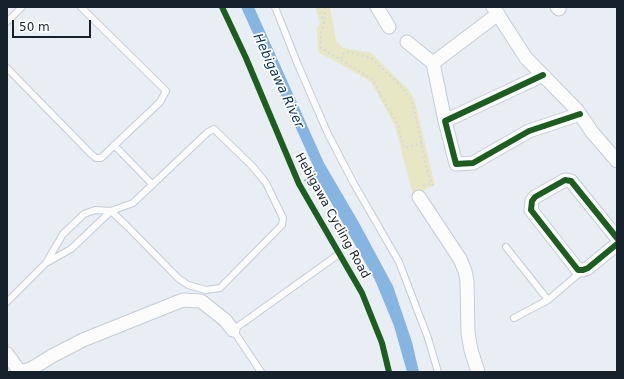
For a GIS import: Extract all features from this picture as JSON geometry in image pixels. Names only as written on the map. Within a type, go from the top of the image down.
[{"type":"street","points":[[377,7],[389,27]]},
{"type":"street","points":[[433,63],[495,11],[520,50],[580,114],[592,132],[617,160]]},
{"type":"street","points":[[407,42],[433,63],[456,164],[473,163],[529,131],[580,114]]},
{"type":"street","points":[[445,121],[543,75]]},
{"type":"street","points":[[617,238],[571,181],[565,180],[534,198],[530,210],[575,267],[583,270],[617,244]]},
{"type":"street","points":[[419,196],[460,259],[465,271],[467,281],[468,333],[478,372]]},
{"type":"street","points":[[7,354],[20,372],[31,369],[52,356],[84,340],[183,300],[201,300],[225,320],[233,330]]},
{"type":"lane","points":[[7,22],[22,7]]},
{"type":"lane","points":[[7,68],[96,158],[101,158],[160,102],[166,91],[81,7]]},
{"type":"lane","points":[[275,7],[328,134],[353,182],[399,262],[426,331],[438,372]]},
{"type":"lane","points":[[7,302],[46,263],[63,234],[84,214],[96,210],[110,211],[133,203],[152,184],[214,129],[243,156],[266,183],[283,218],[282,225],[220,288],[206,290],[188,285],[178,278],[128,227],[110,211]]},
{"type":"lane","points":[[114,145],[152,184]]},
{"type":"lane","points":[[46,263],[71,249],[110,211]]},
{"type":"lane","points":[[506,247],[548,300]]},
{"type":"lane","points":[[261,372],[233,330],[339,254]]},
{"type":"lane","points":[[514,318],[548,300],[583,270]]},
{"type":"path","points":[[318,7],[324,25]]},
{"type":"path","points":[[325,7],[324,25],[321,32],[321,48],[330,55],[341,59],[372,79],[398,125],[404,148],[422,143]]},
{"type":"path","points":[[341,59],[344,53],[348,52],[367,56],[383,68],[399,84],[412,101],[428,174],[433,186]]},
{"type":"green space","points":[[315,7],[330,7],[336,40],[343,48],[371,53],[408,89],[414,98],[435,185],[413,195],[395,126],[371,82],[321,54],[318,50],[317,28],[320,24]]},
{"type":"water","name":"Hebigawa River","points":[[241,7],[254,7],[324,163],[358,221],[393,286],[412,342],[419,372],[407,372],[394,326],[375,280],[320,183],[306,184],[304,180],[315,170]]},
{"type":"cycle path","name":"Hebigawa Cycling Road","points":[[222,7],[246,58],[299,184],[362,293],[382,343],[389,372]]},
{"type":"cycle path","points":[[543,75],[445,121],[456,164],[473,163],[529,131],[580,114]]},
{"type":"cycle path","points":[[617,238],[571,181],[565,180],[535,197],[532,201],[531,210],[578,270],[588,268],[617,244]]}]
